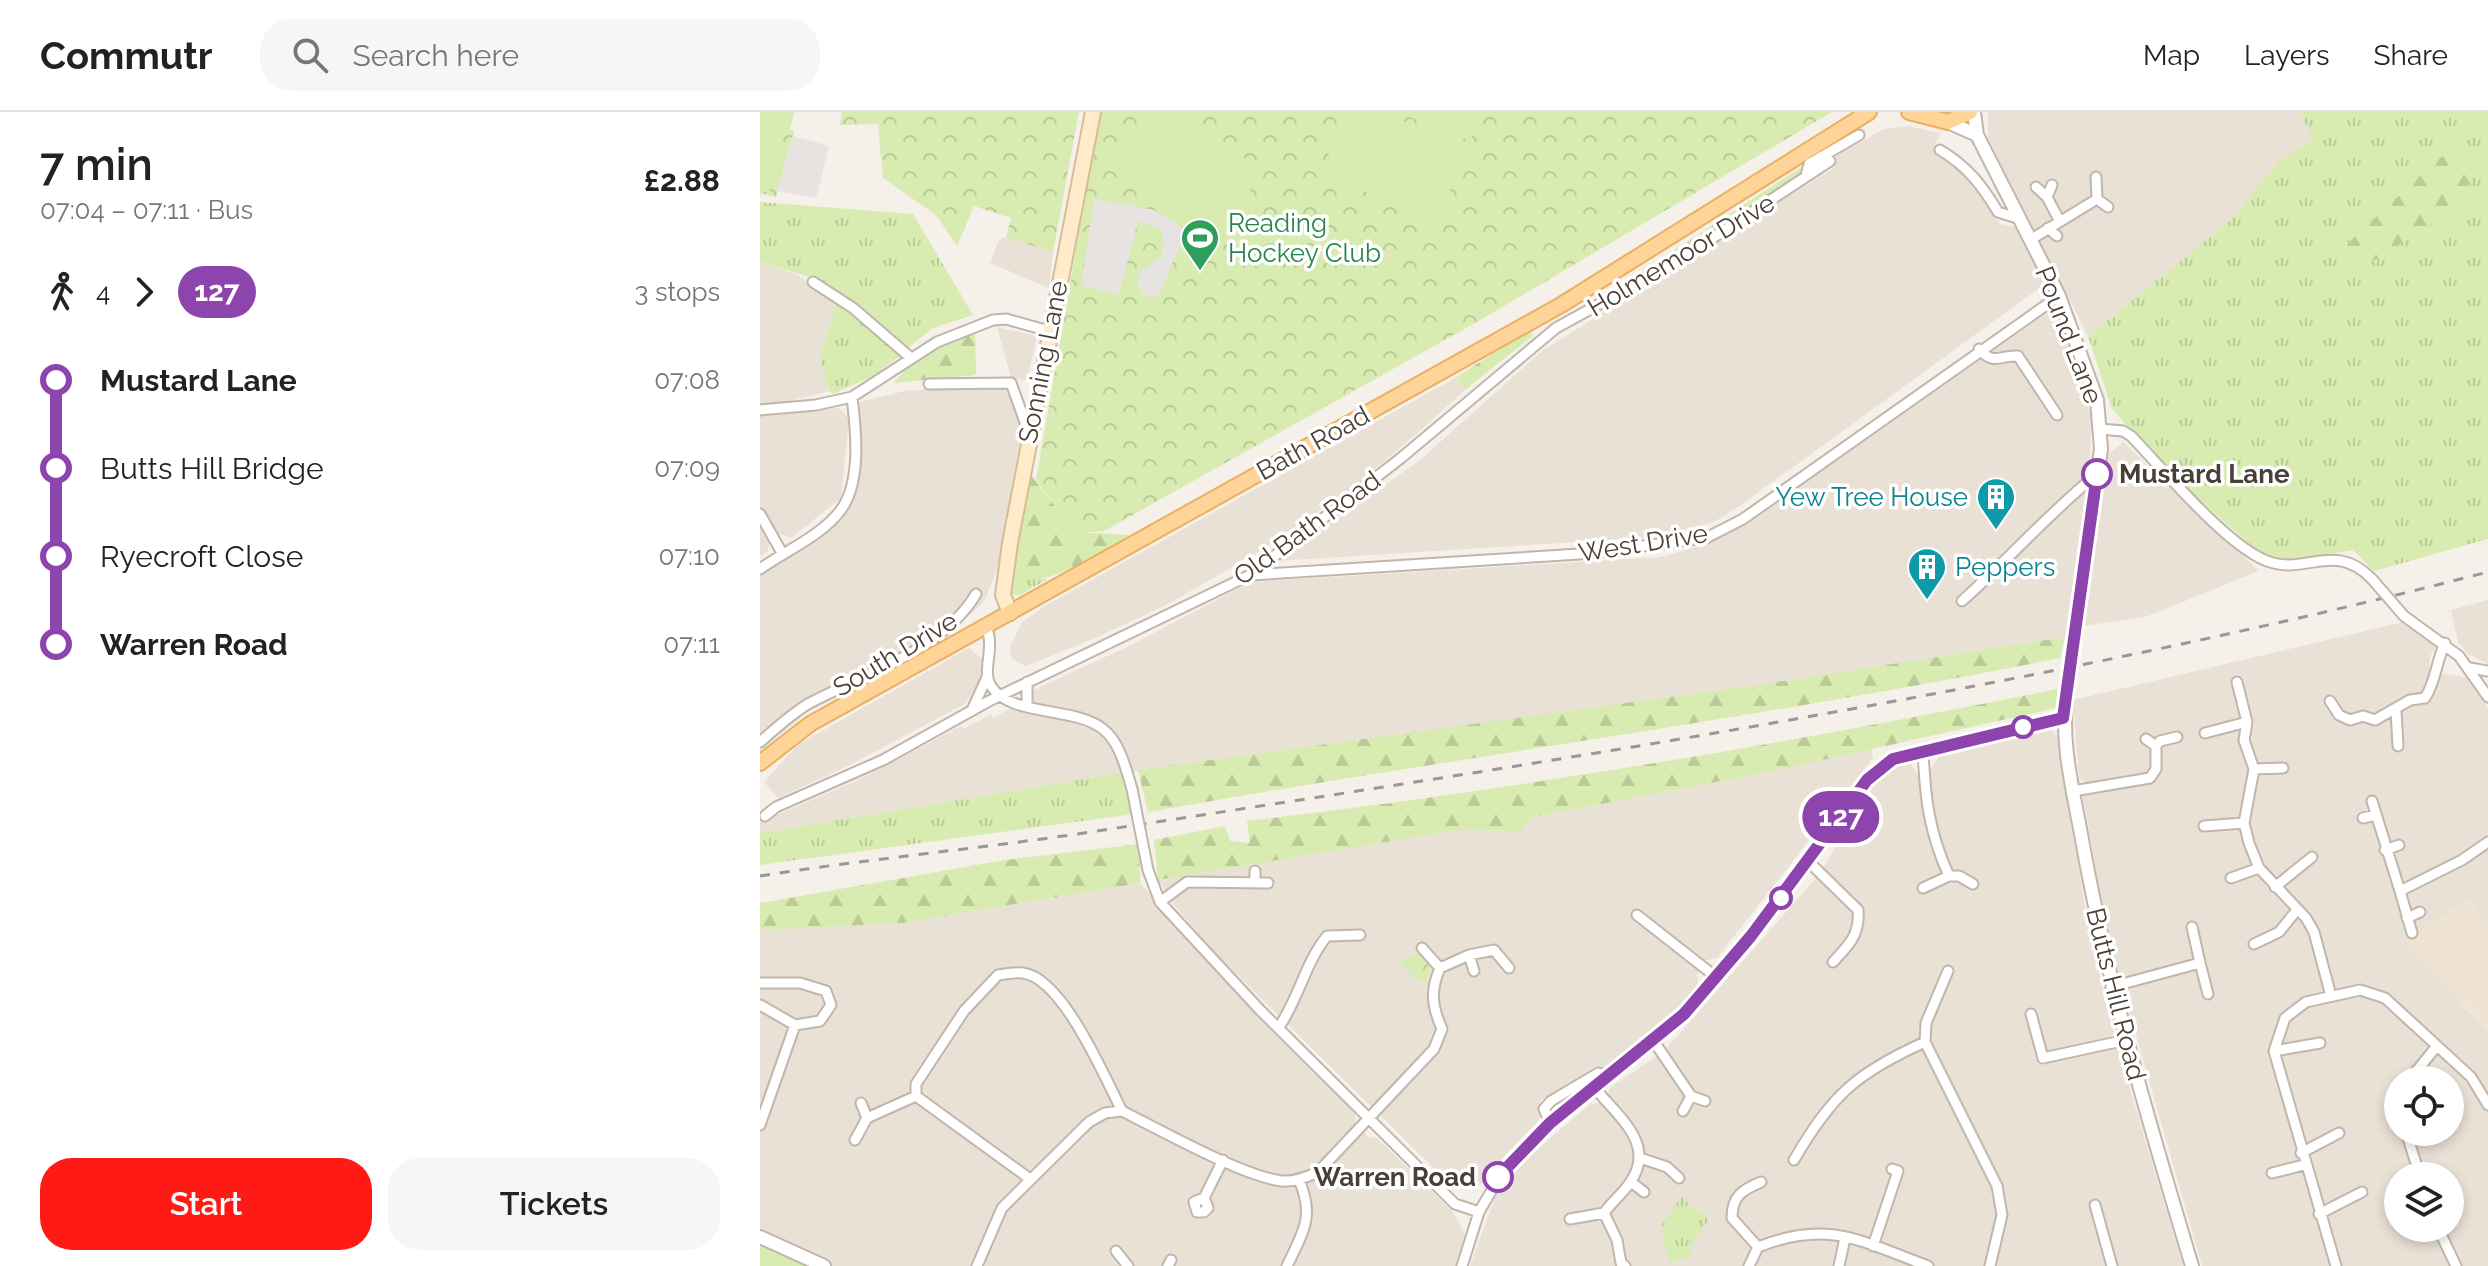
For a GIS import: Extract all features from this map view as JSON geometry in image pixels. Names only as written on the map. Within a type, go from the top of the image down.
[{"type":"main road","name":"Sonning Lane","points":[[1010,613],[1003,595],[1029,433],[1093,112]]},
{"type":"main road","name":"Bath Road","points":[[763,762],[817,720],[1561,305],[1867,114],[1883,112]]},
{"type":"main road","points":[[1908,112],[1948,122],[1972,112]]},
{"type":"street","name":"Pound Lane","points":[[1972,112],[1977,135],[2059,296],[2097,400],[2101,429],[2097,474],[2063,718]]},
{"type":"street","points":[[1948,122],[1977,135]]},
{"type":"street","name":"Holmemoor Drive","points":[[1806,176],[1809,164],[1859,135]]},
{"type":"street","points":[[1940,150],[1961,162],[1982,184],[1998,212],[2020,219]]},
{"type":"street","name":"Holmemoor Drive","points":[[1561,305],[1569,322],[1676,262],[1830,161]]},
{"type":"street","points":[[2096,177],[2097,199]]},
{"type":"street","points":[[2047,197],[2052,185]]},
{"type":"street","points":[[2036,187],[2047,197],[2059,220]]},
{"type":"street","points":[[2097,199],[2108,207]]},
{"type":"street","points":[[2030,240],[2097,199]]},
{"type":"street","points":[[2048,228],[2057,236]]},
{"type":"street","points":[[813,282],[853,308],[911,358]]},
{"type":"street","name":"West Drive","points":[[1250,575],[1579,554],[1706,538],[1769,501],[1979,349],[2059,296]]},
{"type":"street","points":[[760,410],[816,405],[852,397],[937,342],[993,320],[1006,319],[1049,331]]},
{"type":"street","name":"Old Bath Road","points":[[765,816],[776,807],[883,760],[1027,682],[1250,575],[1390,467],[1528,349],[1569,322]]},
{"type":"street","points":[[1979,349],[1988,360],[2018,356],[2057,415]]},
{"type":"street","points":[[929,384],[1011,383],[1029,433]]},
{"type":"street","points":[[760,569],[813,535],[840,512],[850,493],[855,423],[852,397]]},
{"type":"street","points":[[2101,429],[2123,431],[2131,436],[2201,507],[2267,562],[2350,562],[2372,579],[2404,616],[2445,643],[2470,668],[2488,697]]},
{"type":"street","points":[[1962,601],[2097,474]]},
{"type":"street","points":[[760,514],[782,553]]},
{"type":"street","name":"South Drive","points":[[760,742],[807,705],[918,647],[963,616],[976,594]]},
{"type":"street","points":[[972,710],[987,677],[991,644],[986,627]]},
{"type":"street","points":[[2330,701],[2339,715],[2350,720],[2363,716],[2375,720],[2410,700],[2425,698],[2434,683],[2437,659],[2445,643]]},
{"type":"street","points":[[2470,668],[2488,671]]},
{"type":"street","points":[[987,677],[992,688],[1009,702],[1104,729],[1115,742],[1132,789],[1148,870],[1160,902],[1455,1204],[1479,1212]]},
{"type":"street","points":[[1027,682],[1027,705]]},
{"type":"street","points":[[2237,682],[2247,722],[2239,742],[2254,769],[2244,823],[2259,868],[2314,932],[2331,996]]},
{"type":"street","name":"South Drive","points":[[807,705],[817,720]]},
{"type":"street","points":[[2396,710],[2398,746]]},
{"type":"street","points":[[1462,1266],[1479,1212],[1506,1166],[1550,1123],[1684,1014],[1809,862],[1867,780],[1893,759],[2063,718]]},
{"type":"street","name":"Butts Hill Road","points":[[2063,718],[2073,791],[2111,987],[2192,1266]]},
{"type":"street","points":[[2205,733],[2247,722]]},
{"type":"street","points":[[2073,791],[2150,778],[2156,769],[2156,746],[2160,741],[2177,737]]},
{"type":"street","points":[[2146,739],[2156,746]]},
{"type":"street","points":[[1923,750],[1925,799],[1933,841],[1949,876]]},
{"type":"street","points":[[2254,769],[2283,768]]},
{"type":"street","points":[[2372,801],[2412,933]]},
{"type":"street","points":[[2363,818],[2376,815]]},
{"type":"street","points":[[2204,826],[2244,823]]},
{"type":"street","points":[[2400,891],[2462,860],[2488,842]]},
{"type":"street","points":[[2385,850],[2399,845]]},
{"type":"street","points":[[2275,887],[2312,857]]},
{"type":"street","points":[[1809,862],[1858,910],[1859,925],[1833,962]]},
{"type":"street","points":[[2231,878],[2259,868]]},
{"type":"street","points":[[1255,871],[1255,883]]},
{"type":"street","points":[[1923,888],[1949,876],[1959,876],[1973,884]]},
{"type":"street","points":[[1160,902],[1187,882],[1268,883]]},
{"type":"street","points":[[2254,944],[2279,932],[2297,910]]},
{"type":"street","points":[[2407,918],[2420,912]]},
{"type":"street","points":[[1637,915],[1716,977]]},
{"type":"street","points":[[2192,927],[2208,994]]},
{"type":"street","points":[[1279,1027],[1313,954],[1327,936],[1360,935]]},
{"type":"street","points":[[1422,948],[1440,968]]},
{"type":"street","points":[[977,1266],[1002,1208],[1089,1122],[1105,1113],[1122,1111],[1223,1160],[1280,1181],[1299,1180],[1318,1172],[1434,1049],[1442,1029],[1434,1010],[1432,987],[1440,968],[1469,955],[1494,950],[1509,968]]},
{"type":"street","points":[[1469,955],[1474,971]]},
{"type":"street","points":[[2111,987],[2200,963]]},
{"type":"street","points":[[1948,971],[1944,990],[1926,1023],[1925,1042],[1997,1186],[2002,1215],[1990,1266]]},
{"type":"street","points":[[916,1096],[916,1084],[964,1011],[998,975],[1025,972],[1050,988],[1058,999],[1089,1044],[1122,1111]]},
{"type":"street","points":[[760,981],[800,983],[826,991],[831,1005],[820,1021],[795,1025],[760,1005]]},
{"type":"street","points":[[2336,1266],[2291,1120],[2274,1051],[2285,1018],[2306,1002],[2360,990],[2385,998],[2471,1077],[2488,1105]]},
{"type":"street","points":[[2031,1014],[2043,1058],[2126,1040]]},
{"type":"street","points":[[760,1125],[795,1025]]},
{"type":"street","points":[[1653,1040],[1691,1096],[1705,1101]]},
{"type":"street","points":[[1794,1160],[1840,1093],[1874,1068],[1925,1042]]},
{"type":"street","points":[[2274,1051],[2320,1043]]},
{"type":"street","points":[[2421,1066],[2437,1046]]},
{"type":"street","points":[[1550,1123],[1544,1109],[1551,1101],[1598,1073],[1610,1076]]},
{"type":"street","points":[[1570,1219],[1604,1213],[1631,1182],[1640,1158],[1640,1145],[1633,1130],[1595,1088]]},
{"type":"street","points":[[855,1140],[867,1118],[916,1096]]},
{"type":"street","points":[[916,1096],[1030,1179]]},
{"type":"street","points":[[1683,1111],[1691,1096]]},
{"type":"street","points":[[861,1103],[867,1118]]},
{"type":"street","points":[[2301,1153],[2339,1133]]},
{"type":"street","points":[[1640,1158],[1667,1167],[1679,1178]]},
{"type":"street","points":[[1204,1198],[1223,1160]]},
{"type":"street","points":[[2272,1173],[2304,1165]]},
{"type":"street","points":[[1873,1246],[1899,1172]]},
{"type":"street","points":[[1287,1266],[1306,1226],[1309,1202],[1299,1180]]},
{"type":"street","points":[[1631,1182],[1644,1192]]},
{"type":"street","points":[[1758,1247],[1732,1218],[1732,1206],[1741,1190],[1761,1182]]},
{"type":"street","points":[[2319,1214],[2362,1192]]},
{"type":"street","points":[[2095,1205],[2112,1266]]},
{"type":"street","points":[[1604,1213],[1617,1240],[1622,1265]]},
{"type":"street","points":[[2090,1227],[2100,1225]]},
{"type":"street","points":[[1749,1266],[1758,1247],[1809,1232],[1828,1232],[1928,1266]]},
{"type":"street","points":[[760,1237],[824,1266]]},
{"type":"street","points":[[1839,1266],[1845,1238]]},
{"type":"street","points":[[2445,1242],[2456,1266]]},
{"type":"street","points":[[1116,1251],[1128,1266]]},
{"type":"shaded area","points":[[1988,112],[2300,112],[2313,140],[2278,161],[2233,218],[2088,336],[1988,138]]},
{"type":"shaded area","points":[[1908,126],[1940,133],[1934,148],[1973,178],[2000,224],[2017,227],[2045,284],[1738,507],[1714,522],[1656,537],[1277,561],[1419,461],[1542,351],[1834,168],[1835,156],[1884,129]]},
{"type":"shaded area","points":[[793,136],[829,146],[816,198],[777,191]]},
{"type":"shaded area","points":[[1094,199],[1154,210],[1200,238],[1178,250],[1160,294],[1153,298],[1143,294],[1137,284],[1140,272],[1161,257],[1164,242],[1161,229],[1138,221],[1119,295],[1081,286]]},
{"type":"shaded area","points":[[1006,237],[1053,252],[1049,288],[990,263],[999,240]]},
{"type":"shaded area","points":[[760,262],[796,274],[837,304],[820,357],[829,391],[774,405],[760,404]]},
{"type":"shaded area","points":[[2045,309],[2057,312],[2091,415],[2090,473],[2065,637],[1758,685],[1132,772],[1120,743],[1111,731],[1092,720],[1029,700],[1027,693],[1129,646],[1251,582],[1661,557],[1707,544],[1750,522]]},
{"type":"shaded area","points":[[997,327],[1037,336],[1027,380],[1011,378]]},
{"type":"shaded area","points":[[1455,378],[1466,389],[1414,436],[1347,492],[1258,552],[1168,604],[1093,639],[1026,666],[1012,659],[1010,647],[1022,622],[1047,605]]},
{"type":"shaded area","points":[[1006,383],[1023,428],[997,569],[984,602],[953,629],[807,712],[760,751],[760,571],[846,513],[854,498],[859,402],[905,391]]},
{"type":"shaded area","points":[[839,408],[849,418],[841,498],[791,538],[778,533],[770,540],[768,551],[760,556],[760,416]]},
{"type":"shaded area","points":[[2123,442],[2259,571],[2148,616],[2084,626],[2108,455]]},
{"type":"shaded area","points":[[2488,600],[2488,664],[2468,654],[2458,642],[2451,610]]},
{"type":"shaded area","points":[[2403,622],[2436,647],[2430,656],[2429,672],[2466,677],[2488,708],[2488,928],[2467,898],[2441,918],[2463,1006],[2488,1030],[2488,1266],[2202,1266],[2109,940],[2083,798],[2088,792],[2085,782],[2079,778],[2073,700]]},
{"type":"shaded area","points":[[969,648],[984,660],[978,683],[966,703],[848,766],[778,798],[764,782],[799,744]]},
{"type":"shaded area","points":[[1012,707],[1027,708],[1101,732],[1125,772],[760,833],[760,822],[856,781],[961,726],[963,729],[990,715],[994,718]]},
{"type":"shaded area","points":[[2047,726],[2057,736],[2090,936],[2118,1049],[2183,1266],[1470,1266],[1495,1198],[1516,1168],[1590,1104],[1598,1103],[1607,1096],[1610,1088],[1664,1051],[1816,878],[1853,821],[1857,802],[1869,783],[1893,766],[1909,761],[1918,775],[1931,768],[1943,751]]},
{"type":"shaded area","points":[[1871,747],[1873,758],[1717,958],[1707,960],[1697,975],[1699,985],[1653,1039],[1610,1070],[1595,1066],[1540,1101],[1539,1120],[1505,1155],[1489,1182],[1456,1190],[1218,956],[1174,905],[1158,880],[1458,830],[1521,831],[1533,817],[1759,774]]},
{"type":"shaded area","points":[[1140,883],[1356,1115],[1355,1124],[1369,1137],[1377,1138],[1452,1211],[1465,1234],[1456,1266],[833,1266],[760,1230],[760,930],[903,923]]},
{"type":"shaded area","points":[[2467,898],[2488,928],[2488,1030],[2403,944]]},
{"type":"green space","points":[[760,112],[794,112],[790,129],[794,131],[776,197],[760,193]]},
{"type":"green space","points":[[760,112],[789,112],[769,193],[760,190]]},
{"type":"green space","points":[[842,112],[1079,112],[1053,252],[1006,237],[1011,218],[974,206],[957,246],[936,215],[883,178],[878,124],[840,125]]},
{"type":"green space","points":[[1100,112],[1832,112],[1482,319],[1104,531],[1075,533],[1036,480]]},
{"type":"green space","points":[[1148,112],[1173,112],[1263,170],[1220,237],[1113,167]]},
{"type":"green space","points":[[1347,112],[1383,112],[1468,149],[1436,222],[1321,172]]},
{"type":"green space","points":[[1397,112],[1482,112],[1470,141]]},
{"type":"green space","points":[[2300,112],[2488,112],[2488,539],[2374,571],[2353,550],[2289,560],[2264,557],[2174,477],[2112,409],[2088,336],[2233,218],[2278,161],[2313,140]]},
{"type":"green space","points":[[2477,147],[2463,204],[2357,271],[2339,252],[2439,158]]},
{"type":"green space","points":[[1823,162],[1653,268],[1595,302],[1800,168]]},
{"type":"green space","points":[[760,202],[913,214],[973,315],[933,328],[909,347],[904,347],[879,324],[812,278],[760,262]]},
{"type":"green space","points":[[837,304],[901,355],[873,376],[833,394],[829,391],[820,357]]},
{"type":"green space","points":[[975,330],[976,375],[893,383],[929,346]]},
{"type":"green space","points":[[1528,331],[1534,335],[1466,389],[1455,378]]},
{"type":"green space","points":[[1030,474],[1075,532],[1130,535],[1065,571],[1039,579],[1026,577],[1014,559]]},
{"type":"green space","points":[[1014,559],[1029,578],[1048,579],[1020,595],[1011,594]]},
{"type":"green space","points":[[2065,637],[2060,658],[1946,680],[1148,812],[1138,770],[1758,685]]},
{"type":"green space","points":[[2058,689],[2056,708],[1759,774],[1533,817],[1521,831],[1458,830],[1158,880],[1154,840],[1225,826],[1230,841],[1250,843],[1247,821],[1654,763]]},
{"type":"green space","points":[[1125,772],[1134,814],[760,865],[760,833]]},
{"type":"green space","points":[[1139,844],[1140,883],[903,923],[760,930],[760,903],[1005,860]]},
{"type":"green space","points":[[1420,954],[1431,968],[1426,981],[1418,980],[1400,961]]},
{"type":"green space","points":[[1681,1197],[1709,1219],[1692,1244],[1690,1258],[1669,1262],[1661,1226]]},
{"type":"green space","points":[[760,1242],[812,1266],[760,1266]]},
{"type":"railway","points":[[760,876],[1084,833],[1437,779],[1789,720],[2140,653],[2488,572]]},
{"type":"bus line","name":"127","points":[[1498,1177],[1550,1123],[1684,1014],[1809,862],[1867,780],[1893,759],[1948,743],[2063,718],[2097,474]]},
{"type":"place","name":"Reading Hockey Club","points":[[1200,272]]},
{"type":"place","name":"Mustard Lane","points":[[2097,474]]},
{"type":"place","name":"Yew Tree House","points":[[1996,531]]},
{"type":"place","name":"Peppers","points":[[1927,601]]},
{"type":"place","name":"Warren Road","points":[[1498,1177]]}]
